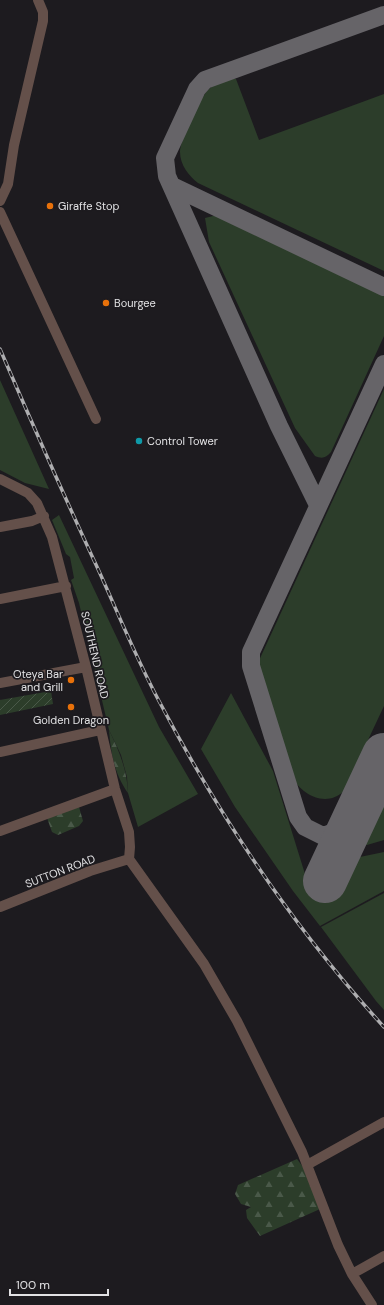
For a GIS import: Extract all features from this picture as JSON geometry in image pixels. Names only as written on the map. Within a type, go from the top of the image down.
[{"type":"street","points":[[0,201],[7,187],[14,145],[43,21],[43,12],[38,0]]},
{"type":"street","points":[[0,212],[96,419]]},
{"type":"street","name":"SOUTHEND ROAD","points":[[0,479],[28,493],[37,503],[52,537],[66,586],[115,789],[129,832],[129,859]]},
{"type":"street","points":[[0,527],[32,521],[44,516]]},
{"type":"street","points":[[0,599],[66,586]]},
{"type":"street","points":[[0,683],[86,667]]},
{"type":"street","points":[[0,752],[100,730]]},
{"type":"street","points":[[0,831],[115,789]]},
{"type":"street","points":[[129,859],[204,964],[264,1073],[307,1166],[338,1245],[352,1274],[372,1305]]},
{"type":"street","name":"SUTTON ROAD","points":[[0,907],[90,871],[129,859]]},
{"type":"street","points":[[307,1166],[384,1122]]},
{"type":"street","points":[[352,1274],[384,1256]]},
{"type":"green space","points":[[228,78],[236,79],[259,140],[384,94],[384,271],[198,183],[188,174],[180,157],[181,146],[186,130],[207,91],[217,83]]},
{"type":"green space","points":[[221,214],[384,292],[384,336],[331,452],[326,457],[322,458],[315,456],[295,428],[209,242],[205,218]]},
{"type":"green space","points":[[0,380],[49,489],[25,483],[0,470]]},
{"type":"green space","points":[[384,389],[384,706],[344,791],[330,799],[322,799],[308,794],[292,777],[256,667]]},
{"type":"green space","points":[[59,515],[159,727],[198,794],[138,827],[128,793],[127,777],[121,755],[109,730],[79,603],[71,580],[74,578],[70,557],[66,554],[52,520]]},
{"type":"green space","points":[[51,691],[53,704],[0,715],[0,700]]},
{"type":"green space","points":[[231,693],[273,771],[305,874],[337,889],[350,876],[355,858],[384,852],[384,891],[320,926],[293,891],[235,807],[201,749]]},
{"type":"green space","points":[[109,730],[122,760],[128,793],[116,771]]},
{"type":"green space","points":[[384,792],[384,840],[367,845],[359,844]]},
{"type":"green space","points":[[79,807],[83,821],[79,826],[58,835],[52,832],[47,818]]},
{"type":"green space","points":[[384,893],[384,1010],[321,927]]},
{"type":"green space","points":[[297,1159],[303,1167],[320,1209],[260,1236],[247,1218],[246,1210],[251,1207],[241,1204],[235,1194],[238,1185]]},
{"type":"taxiway","points":[[318,505],[279,426],[167,176],[165,158],[197,89],[205,80],[384,15]]},
{"type":"taxiway","points":[[172,186],[384,287]]},
{"type":"taxiway","points":[[355,817],[343,829],[323,836],[305,827],[298,817],[251,666],[251,652],[384,364]]},
{"type":"runway","points":[[325,881],[384,755]]},
{"type":"railway","points":[[0,349],[135,652],[151,685],[207,787],[261,871],[290,912],[351,990],[384,1027]]},
{"type":"place","name":"Giraffe Stop","points":[[50,206]]},
{"type":"place","name":"Bourgee","points":[[106,303]]},
{"type":"place","name":"Control Tower","points":[[139,441]]},
{"type":"place","name":"Oteya Bar and Grill","points":[[71,680]]},
{"type":"place","name":"Golden Dragon","points":[[71,707]]}]
